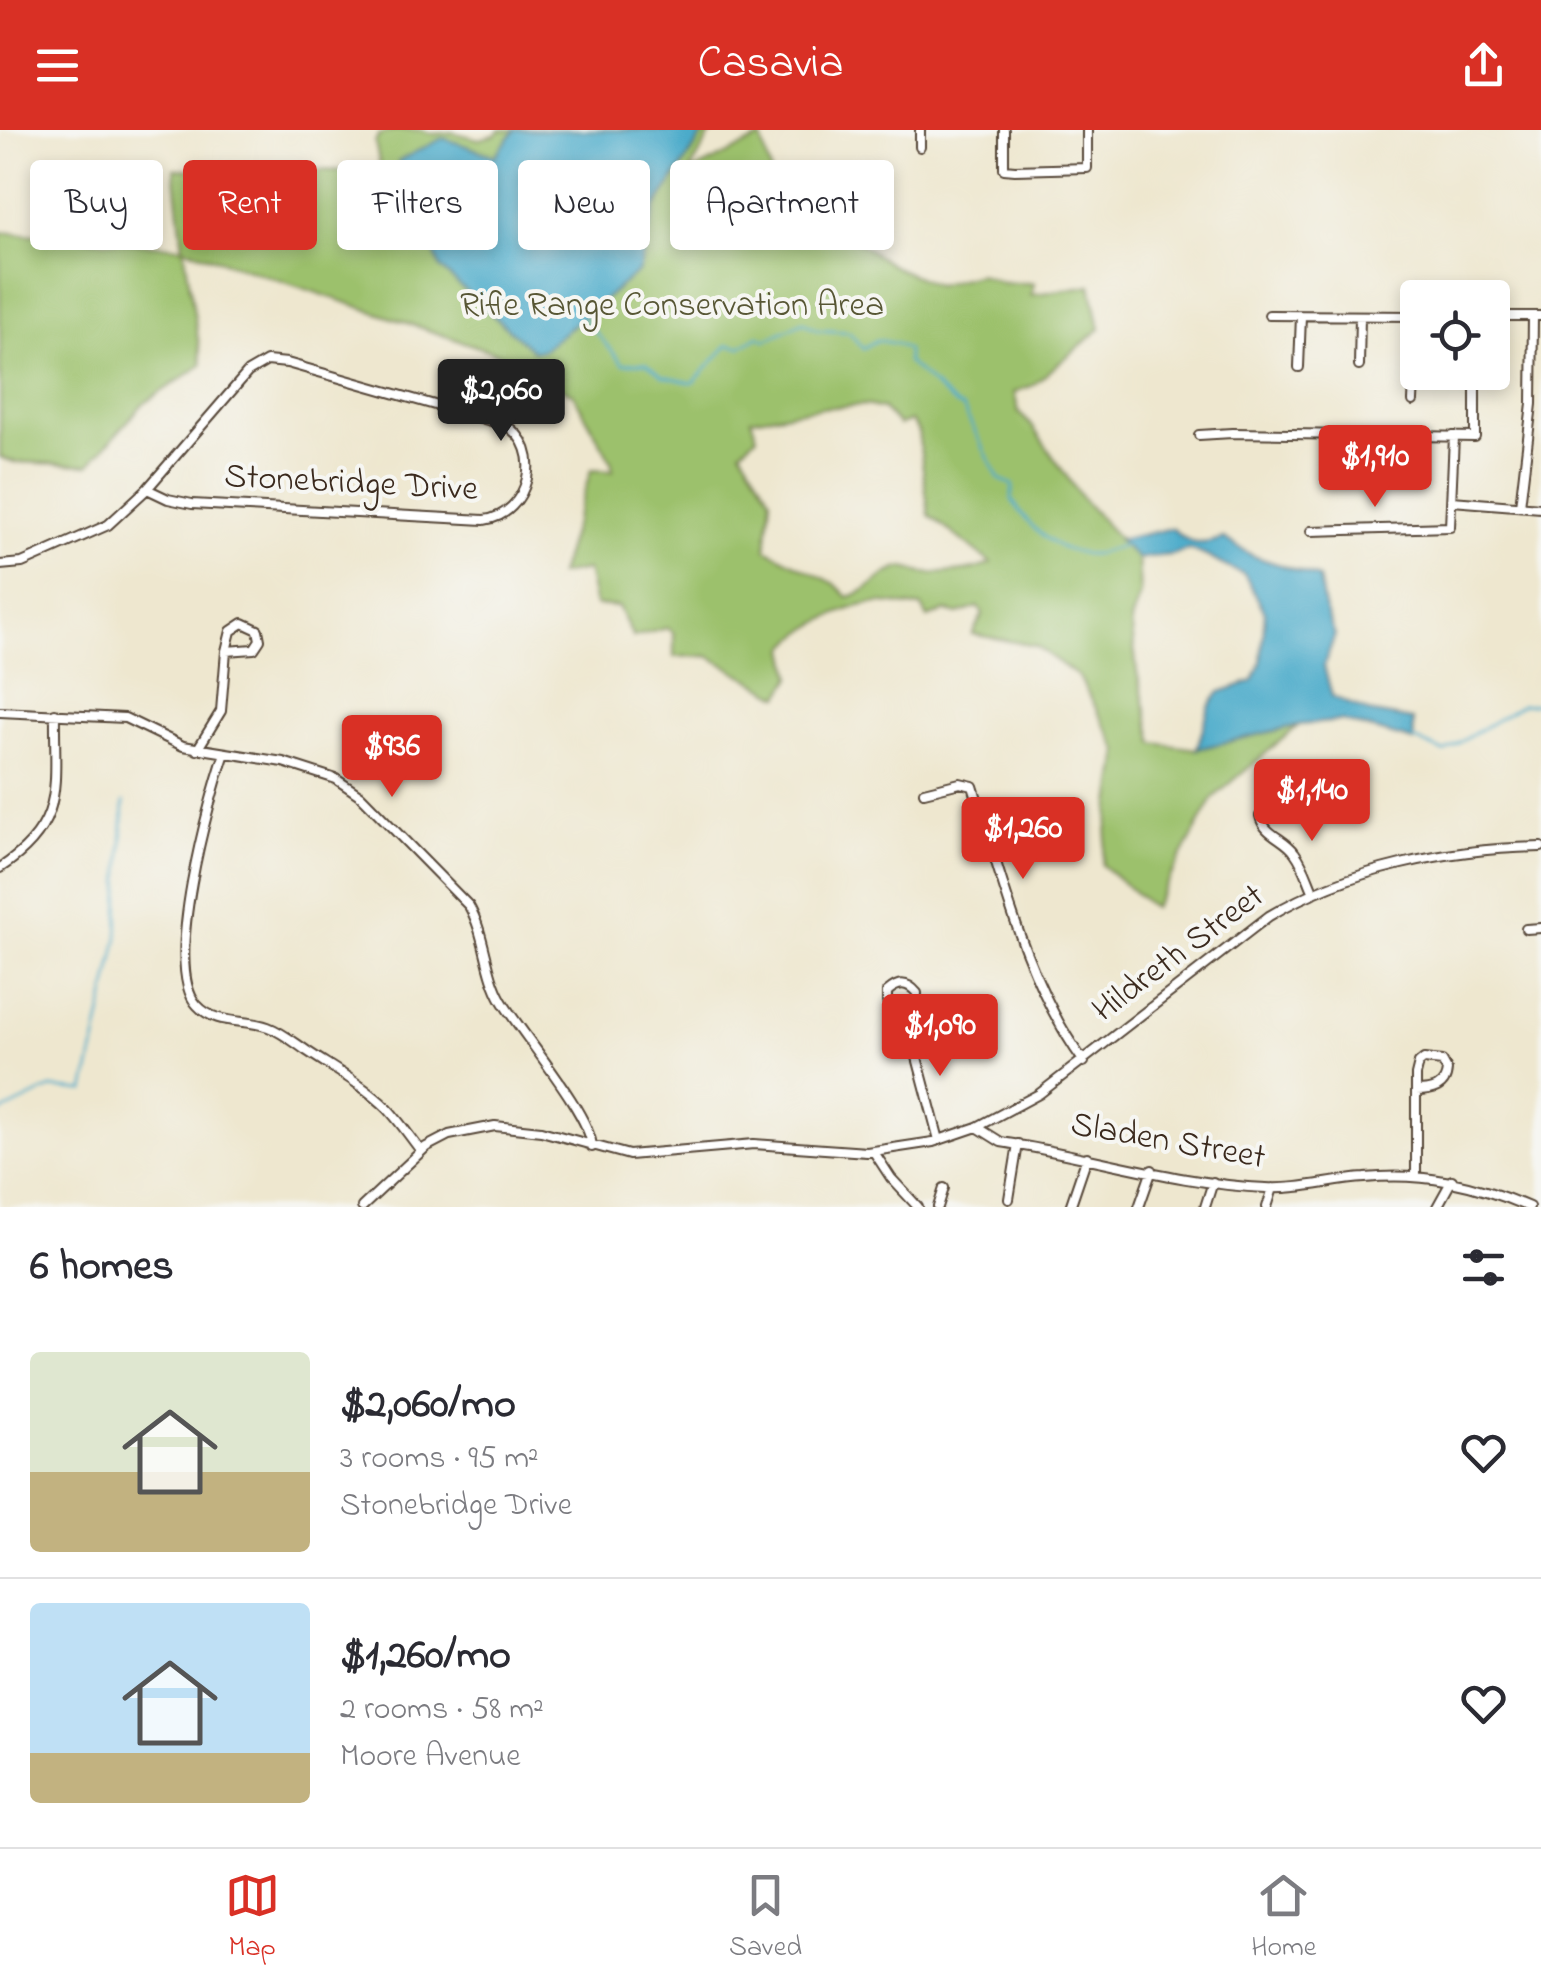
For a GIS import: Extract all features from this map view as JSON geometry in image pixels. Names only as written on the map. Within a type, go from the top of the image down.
[{"type":"street","points":[[920,130],[920,148]]},
{"type":"street","points":[[1004,130],[1004,169],[1087,168],[1087,130]]},
{"type":"street","points":[[1269,316],[1400,316]]},
{"type":"street","points":[[1299,368],[1302,316]]},
{"type":"street","points":[[1359,366],[1360,316]]},
{"type":"street","points":[[1510,316],[1537,316],[1520,506]]},
{"type":"street","name":"Stonebridge Drive","points":[[0,566],[22,563],[108,526],[147,489],[248,372],[267,361],[287,363],[505,425],[522,437],[528,458],[525,482],[516,502],[501,516],[484,520],[192,504],[147,489]]},
{"type":"street","points":[[1413,402],[1414,390]]},
{"type":"street","points":[[1199,436],[1232,433],[1474,437],[1475,390]]},
{"type":"street","points":[[1310,531],[1450,527],[1454,436]]},
{"type":"street","points":[[1452,501],[1541,508]]},
{"type":"street","points":[[197,750],[220,711],[226,652],[230,635],[237,625],[247,623],[256,627],[260,640],[254,649],[226,652]]},
{"type":"street","points":[[0,712],[125,718],[157,736],[197,750],[283,762],[336,779],[362,796],[457,891],[479,924],[491,978],[501,1000],[541,1053],[587,1128],[592,1147]]},
{"type":"street","points":[[0,868],[34,843],[50,816],[55,713]]},
{"type":"street","points":[[225,753],[198,846],[183,960],[186,988],[206,1014],[270,1027],[365,1090],[388,1109],[421,1151]]},
{"type":"street","points":[[924,792],[960,783],[973,786],[1021,936],[1068,1040],[1084,1062]]},
{"type":"street","points":[[1260,816],[1263,827],[1298,856],[1314,893]]},
{"type":"street","name":"Hildreth Street","points":[[362,1207],[421,1151],[449,1135],[495,1126],[542,1131],[592,1147],[648,1155],[753,1144],[874,1152],[939,1140],[1016,1108],[1084,1062],[1269,916],[1314,893],[1446,854],[1508,846],[1541,847]]},
{"type":"street","points":[[1526,929],[1541,928]]},
{"type":"street","points":[[898,984],[917,993],[916,1006],[906,1016],[894,1012],[886,1002],[888,992],[898,984]]},
{"type":"street","points":[[906,1016],[939,1140]]},
{"type":"street","points":[[1416,1091],[1435,1089],[1444,1082],[1447,1070],[1442,1062],[1430,1058],[1419,1063],[1416,1091],[1416,1176]]},
{"type":"street","name":"Sladen Street","points":[[977,1127],[991,1138],[1213,1182],[1273,1188],[1416,1176],[1452,1180],[1529,1207]]},
{"type":"street","points":[[1008,1200],[1018,1144]]},
{"type":"street","points":[[874,1152],[918,1207]]},
{"type":"street","points":[[1070,1207],[1087,1157]]},
{"type":"street","points":[[1139,1207],[1152,1170]]},
{"type":"street","points":[[1437,1207],[1452,1180]]},
{"type":"street","points":[[1205,1207],[1213,1182]]},
{"type":"street","points":[[938,1207],[944,1188]]},
{"type":"street","points":[[1267,1207],[1273,1188]]},
{"type":"green space","name":"Rifle Range Conservation Area","points":[[393,130],[452,132],[479,139],[499,130],[721,130],[710,135],[696,160],[670,160],[670,250],[869,250],[892,266],[936,285],[979,274],[1003,283],[1034,283],[1031,295],[1091,285],[1100,329],[1032,386],[1014,392],[1019,413],[1083,500],[1138,559],[1140,594],[1131,621],[1137,672],[1154,743],[1197,749],[1299,725],[1214,797],[1153,908],[1102,865],[1119,751],[1079,677],[1036,646],[972,634],[983,614],[978,607],[958,614],[945,611],[928,618],[922,607],[872,604],[830,617],[786,648],[792,677],[780,696],[708,656],[674,657],[674,633],[667,628],[633,637],[618,607],[595,605],[587,570],[559,575],[591,470],[613,471],[573,394],[499,354],[190,250],[317,250],[317,170],[337,171],[337,250],[498,250],[498,160],[379,160],[375,142],[379,135]],"holes":[[[866,405],[883,409],[899,425],[911,421],[918,431],[929,515],[991,563],[948,573],[900,568],[848,597],[835,584],[766,549],[771,498],[741,450],[757,436],[751,419]]]},
{"type":"green space","points":[[761,138],[767,160],[716,160]]},
{"type":"green space","points":[[174,169],[183,169],[183,247]]},
{"type":"green space","points":[[0,232],[30,234],[30,250],[163,250],[163,245],[184,250],[202,365],[143,404],[89,465],[14,462],[0,457]]},
{"type":"water","points":[[515,130],[706,130],[686,160],[670,160],[670,185],[655,208],[650,228],[650,160],[518,160],[518,250],[644,250],[639,271],[542,350],[533,351],[441,269],[433,250],[498,250],[498,160],[400,160],[443,138],[495,156]]},
{"type":"water","points":[[1172,528],[1195,543],[1224,538],[1253,556],[1319,578],[1324,607],[1335,635],[1324,666],[1332,696],[1368,712],[1413,720],[1414,741],[1341,721],[1299,725],[1197,749],[1209,707],[1220,692],[1253,681],[1261,662],[1265,612],[1244,574],[1188,549],[1138,559],[1118,540]]},
{"type":"waterway","points":[[581,315],[623,364],[646,363],[663,376],[693,383],[728,345],[741,347],[758,336],[766,340],[803,322],[817,330],[849,332],[863,349],[877,340],[897,344],[907,350],[907,362],[963,408],[999,479],[1013,485],[1011,498],[1045,538],[1080,553],[1097,554],[1123,546]]},
{"type":"waterway","points":[[1413,739],[1444,752],[1521,705],[1541,703]]},
{"type":"waterway","points":[[0,1113],[51,1088],[85,1091],[118,937],[124,802]]}]
